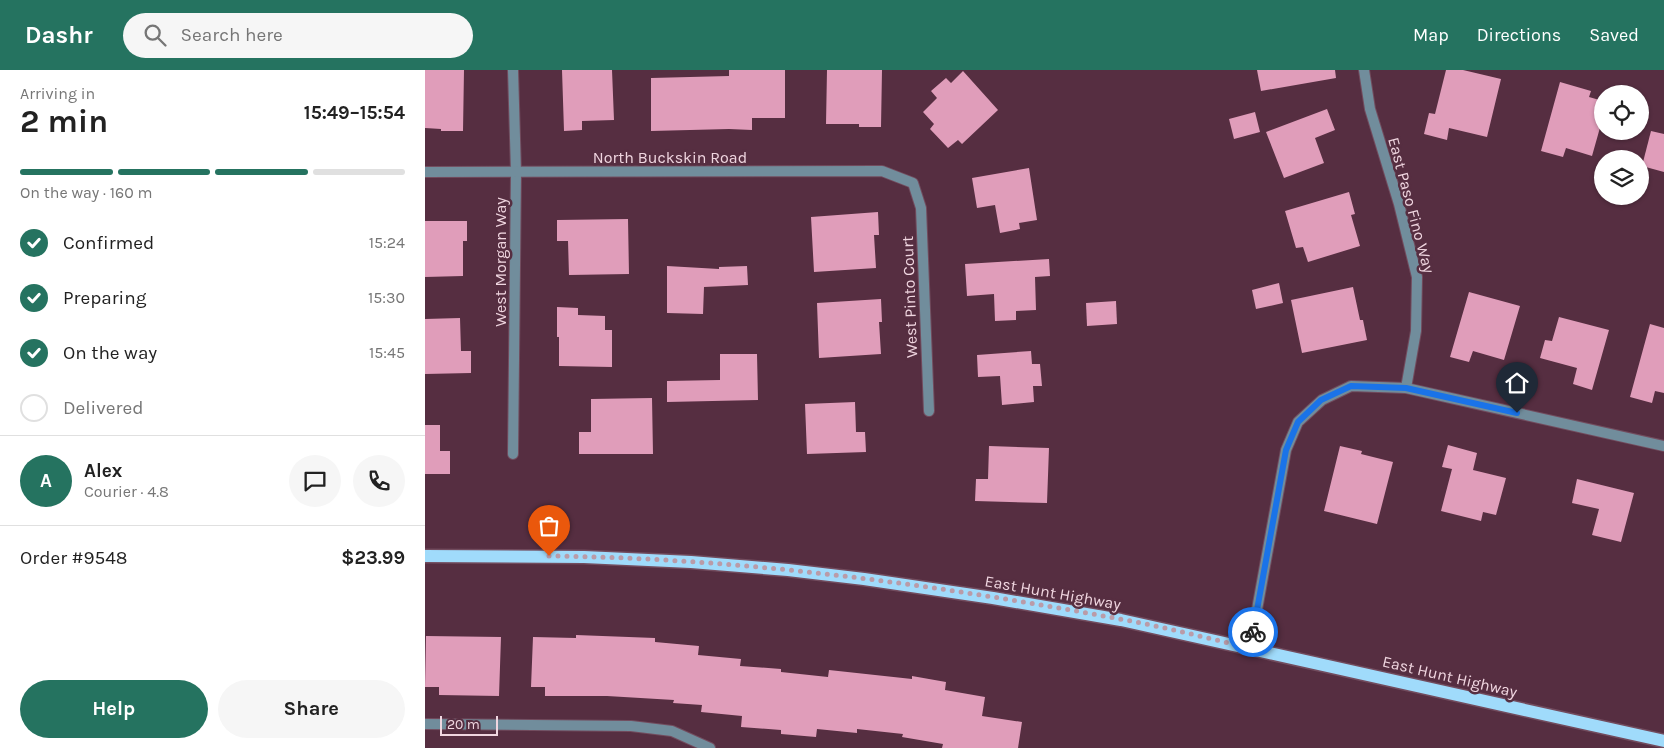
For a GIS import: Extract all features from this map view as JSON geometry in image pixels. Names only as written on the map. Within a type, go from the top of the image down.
[{"type":"main road","name":"East Hunt Highway","points":[[425,556],[584,557],[691,562],[788,570],[864,579],[993,598],[1121,620],[1664,741]]},
{"type":"street","name":"West Morgan Way","points":[[513,70],[515,172],[513,454]]},
{"type":"street","name":"East Paso Fino Way","points":[[1364,70],[1370,109],[1399,204],[1417,278],[1416,331],[1406,388]]},
{"type":"street","name":"North Buckskin Road","points":[[425,172],[882,171],[913,183]]},
{"type":"street","name":"West Pinto Court","points":[[913,183],[921,208],[929,411]]},
{"type":"street","points":[[1250,648],[1286,450],[1298,422],[1321,400],[1351,386],[1406,388],[1664,446]]},
{"type":"street","points":[[425,724],[631,726],[672,731],[710,748]]},
{"type":"building","points":[[425,70],[464,70],[463,131],[441,131],[441,129],[425,128]]},
{"type":"building","points":[[562,70],[612,70],[614,120],[582,121],[582,130],[564,131]]},
{"type":"building","points":[[729,70],[785,70],[785,118],[752,118],[752,130],[651,131],[651,78],[729,76]]},
{"type":"building","points":[[827,70],[882,70],[881,127],[859,127],[859,124],[826,124]]},
{"type":"building","points":[[1257,70],[1335,70],[1336,78],[1261,91]]},
{"type":"building","points":[[1446,70],[1463,70],[1501,79],[1487,137],[1449,128],[1447,140],[1424,134],[1429,113],[1435,114]]},
{"type":"building","points":[[963,71],[998,110],[962,144],[958,140],[948,148],[930,129],[934,124],[923,112],[937,98],[931,91],[946,78],[951,83]]},
{"type":"building","points":[[1560,82],[1591,91],[1589,97],[1594,98],[1594,140],[1597,140],[1592,156],[1566,148],[1563,157],[1541,151]]},
{"type":"building","points":[[1327,109],[1335,130],[1315,138],[1324,163],[1284,178],[1266,132]]},
{"type":"building","points":[[1255,112],[1260,132],[1234,139],[1229,119]]},
{"type":"building","points":[[1651,131],[1664,134],[1664,172],[1649,168],[1649,150],[1646,150]]},
{"type":"building","points":[[1029,168],[1037,220],[1019,223],[1020,229],[1000,233],[995,205],[977,208],[972,178]]},
{"type":"building","points":[[1349,192],[1355,214],[1351,215],[1360,246],[1308,262],[1303,247],[1296,248],[1285,211]]},
{"type":"building","points":[[878,212],[879,235],[874,235],[876,268],[814,272],[811,217]]},
{"type":"building","points":[[628,219],[629,274],[569,275],[568,241],[557,241],[557,220]]},
{"type":"building","points":[[425,221],[467,221],[467,241],[463,241],[463,276],[425,277]]},
{"type":"building","points":[[1049,259],[1050,276],[1035,277],[1036,310],[1016,311],[1016,320],[995,321],[994,294],[967,296],[965,264]]},
{"type":"building","points":[[667,266],[719,269],[719,267],[747,266],[748,285],[704,287],[703,314],[667,313]]},
{"type":"building","points":[[1279,283],[1283,303],[1256,309],[1252,290]]},
{"type":"building","points":[[1353,287],[1360,320],[1363,320],[1367,340],[1302,353],[1291,300]]},
{"type":"building","points":[[1469,292],[1520,306],[1504,360],[1473,351],[1469,362],[1450,357]]},
{"type":"building","points":[[881,299],[882,322],[879,322],[881,354],[819,358],[817,303]]},
{"type":"building","points":[[1116,301],[1117,324],[1087,326],[1086,303]]},
{"type":"building","points":[[557,307],[578,308],[578,315],[605,316],[605,330],[612,330],[612,367],[559,366]]},
{"type":"building","points":[[1559,317],[1609,330],[1592,390],[1573,384],[1577,368],[1540,358],[1545,340],[1552,341]]},
{"type":"building","points":[[460,318],[461,351],[471,351],[471,373],[425,374],[425,319]]},
{"type":"building","points":[[1650,324],[1664,328],[1664,393],[1655,391],[1652,403],[1630,397]]},
{"type":"building","points":[[1031,351],[1032,364],[1040,364],[1042,386],[1033,386],[1034,402],[1002,405],[1000,376],[978,377],[977,355]]},
{"type":"building","points":[[720,354],[757,354],[758,400],[667,402],[667,381],[720,380]]},
{"type":"building","points":[[652,398],[653,454],[579,454],[579,432],[591,432],[591,399]]},
{"type":"building","points":[[855,402],[856,432],[865,432],[866,452],[807,454],[805,404]]},
{"type":"building","points":[[425,425],[440,425],[440,451],[450,451],[450,474],[425,474]]},
{"type":"building","points":[[1448,445],[1477,453],[1473,470],[1506,478],[1496,515],[1483,512],[1481,521],[1441,511],[1452,469],[1442,467]]},
{"type":"building","points":[[989,446],[1049,448],[1047,503],[975,501],[976,479],[988,479]]},
{"type":"building","points":[[1340,446],[1362,451],[1361,454],[1393,462],[1377,524],[1324,511]]},
{"type":"building","points":[[1577,479],[1634,493],[1621,542],[1592,535],[1599,509],[1572,503]]},
{"type":"building","points":[[576,635],[655,638],[655,642],[699,646],[698,655],[741,659],[740,666],[781,669],[781,672],[828,677],[829,670],[912,679],[912,676],[946,682],[945,690],[985,697],[982,716],[1022,722],[1018,748],[942,748],[943,744],[902,737],[903,734],[857,729],[857,733],[817,729],[816,737],[781,734],[781,730],[741,727],[742,716],[701,712],[702,705],[673,703],[674,700],[607,696],[545,696],[545,687],[531,687],[533,637],[576,638]]},
{"type":"building","points":[[426,636],[501,637],[499,696],[439,695],[439,687],[425,687]]},
{"type":"way so far","points":[[549,556],[691,562],[788,570],[864,579],[993,598],[1121,620],[1250,648],[1253,632]]},
{"type":"route","points":[[1253,632],[1286,450],[1298,422],[1321,400],[1351,386],[1406,388],[1517,413]]}]
